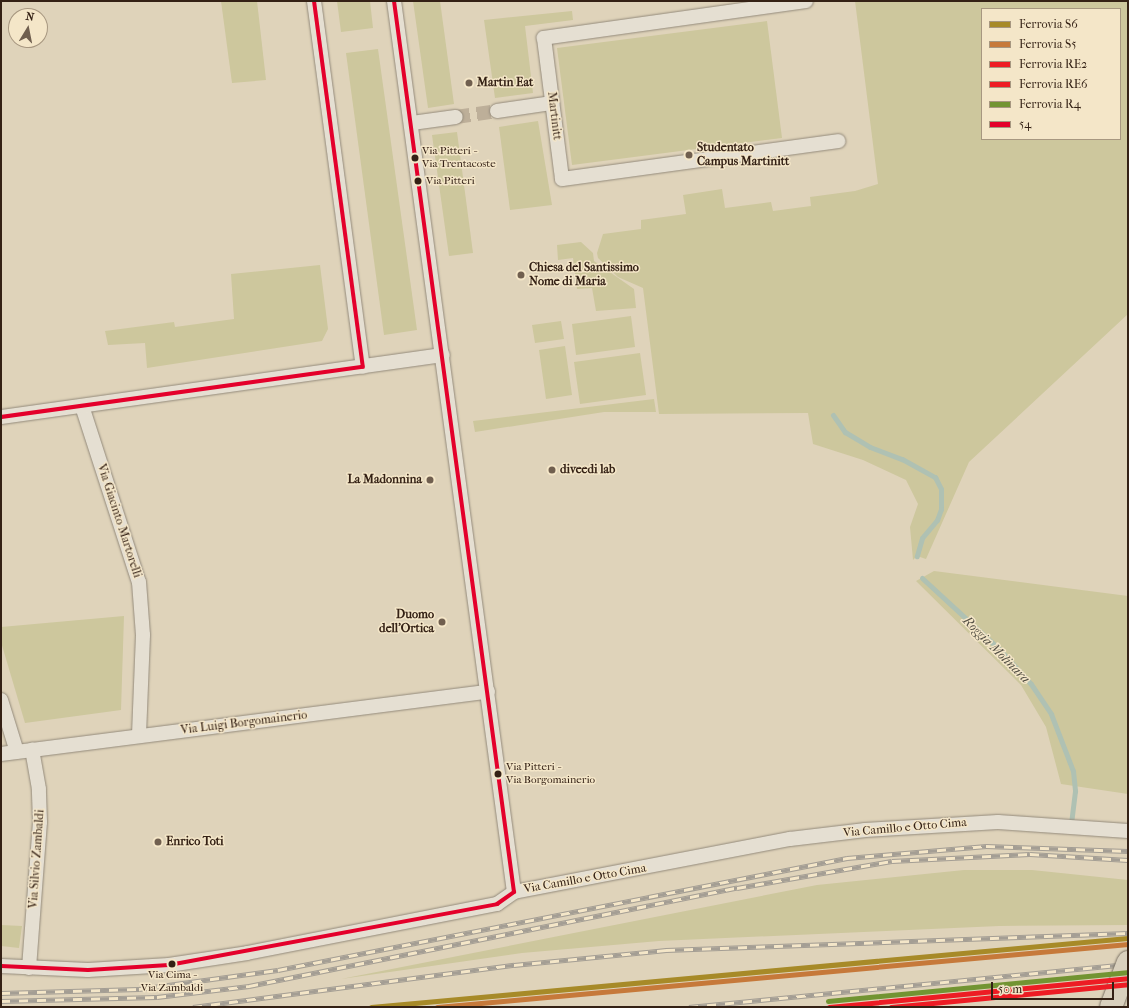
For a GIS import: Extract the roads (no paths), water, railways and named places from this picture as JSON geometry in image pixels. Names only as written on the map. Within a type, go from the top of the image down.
[{"type":"highway","points":[[1111,1007],[1128,962]]},
{"type":"street","points":[[314,1],[362,367]]},
{"type":"street","points":[[394,1],[412,123],[514,892]]},
{"type":"street","name":"Martinitt","points":[[806,1],[544,38],[562,179],[838,140]]},
{"type":"street","points":[[497,111],[552,103]]},
{"type":"street","points":[[412,123],[456,117]]},
{"type":"street","points":[[1,417],[443,355]]},
{"type":"street","name":"Via Giacinto Martorelli","points":[[82,406],[139,582],[143,616],[139,736]]},
{"type":"street","name":"Via Luigi Borgomainerio","points":[[1,754],[488,692]]},
{"type":"street","points":[[1,700],[17,752]]},
{"type":"street","name":"Via Silvio Zambaldi","points":[[29,968],[40,817],[32,750]]},
{"type":"street","name":"Via Camillo e Otto Cima","points":[[1,966],[88,970],[169,965],[239,954],[497,904],[514,892],[790,839],[865,830],[998,822],[1128,831]]},
{"type":"waterway","name":"Roggia Molinara","points":[[833,415],[845,432],[870,447],[902,459],[935,477],[941,489],[941,509],[937,520],[922,538],[917,556]]},
{"type":"waterway","name":"Roggia Molinara","points":[[922,578],[999,649],[1031,684],[1051,714],[1073,771],[1075,791],[1071,824]]},
{"type":"tunnel","points":[[456,117],[497,111]]},
{"type":"railway","points":[[1,993],[139,989],[278,970],[847,858],[986,846],[1128,851]]},
{"type":"railway","points":[[1,1001],[157,997],[249,986],[737,888],[892,861],[1030,854],[1128,860]]},
{"type":"railway","points":[[193,1007],[514,965],[666,950],[1128,933]]},
{"type":"railway","points":[[689,1007],[1128,964]]},
{"type":"rail line","name":"S6","points":[[371,1007],[1128,938]]},
{"type":"rail line","name":"S5","points":[[437,1007],[1128,944]]},
{"type":"rail line","name":"R4","points":[[828,1001],[1127,972]]},
{"type":"rail line","name":"RE2","points":[[829,1007],[1128,978]]},
{"type":"rail line","name":"RE6","points":[[891,1007],[1128,984]]},
{"type":"place","name":"Martin Eat","points":[[469,83]]},
{"type":"place","name":"Studentato Campus Martinitt","points":[[689,155]]},
{"type":"place","name":"Via Pitteri - Via Trentacoste","points":[[415,158]]},
{"type":"place","name":"Via Pitteri","points":[[418,181]]},
{"type":"place","name":"Chiesa del Santissimo Nome di Maria","points":[[521,275]]},
{"type":"place","name":"diveedi lab","points":[[552,470]]},
{"type":"place","name":"La Madonnina","points":[[430,480]]},
{"type":"place","name":"Duomo dell’Ortica","points":[[442,622]]},
{"type":"place","name":"Via Pitteri - Via Borgomainerio","points":[[498,774]]},
{"type":"place","name":"Enrico Toti","points":[[158,842]]},
{"type":"place","name":"Via Cima - Via Zambaldi","points":[[172,964]]}]
